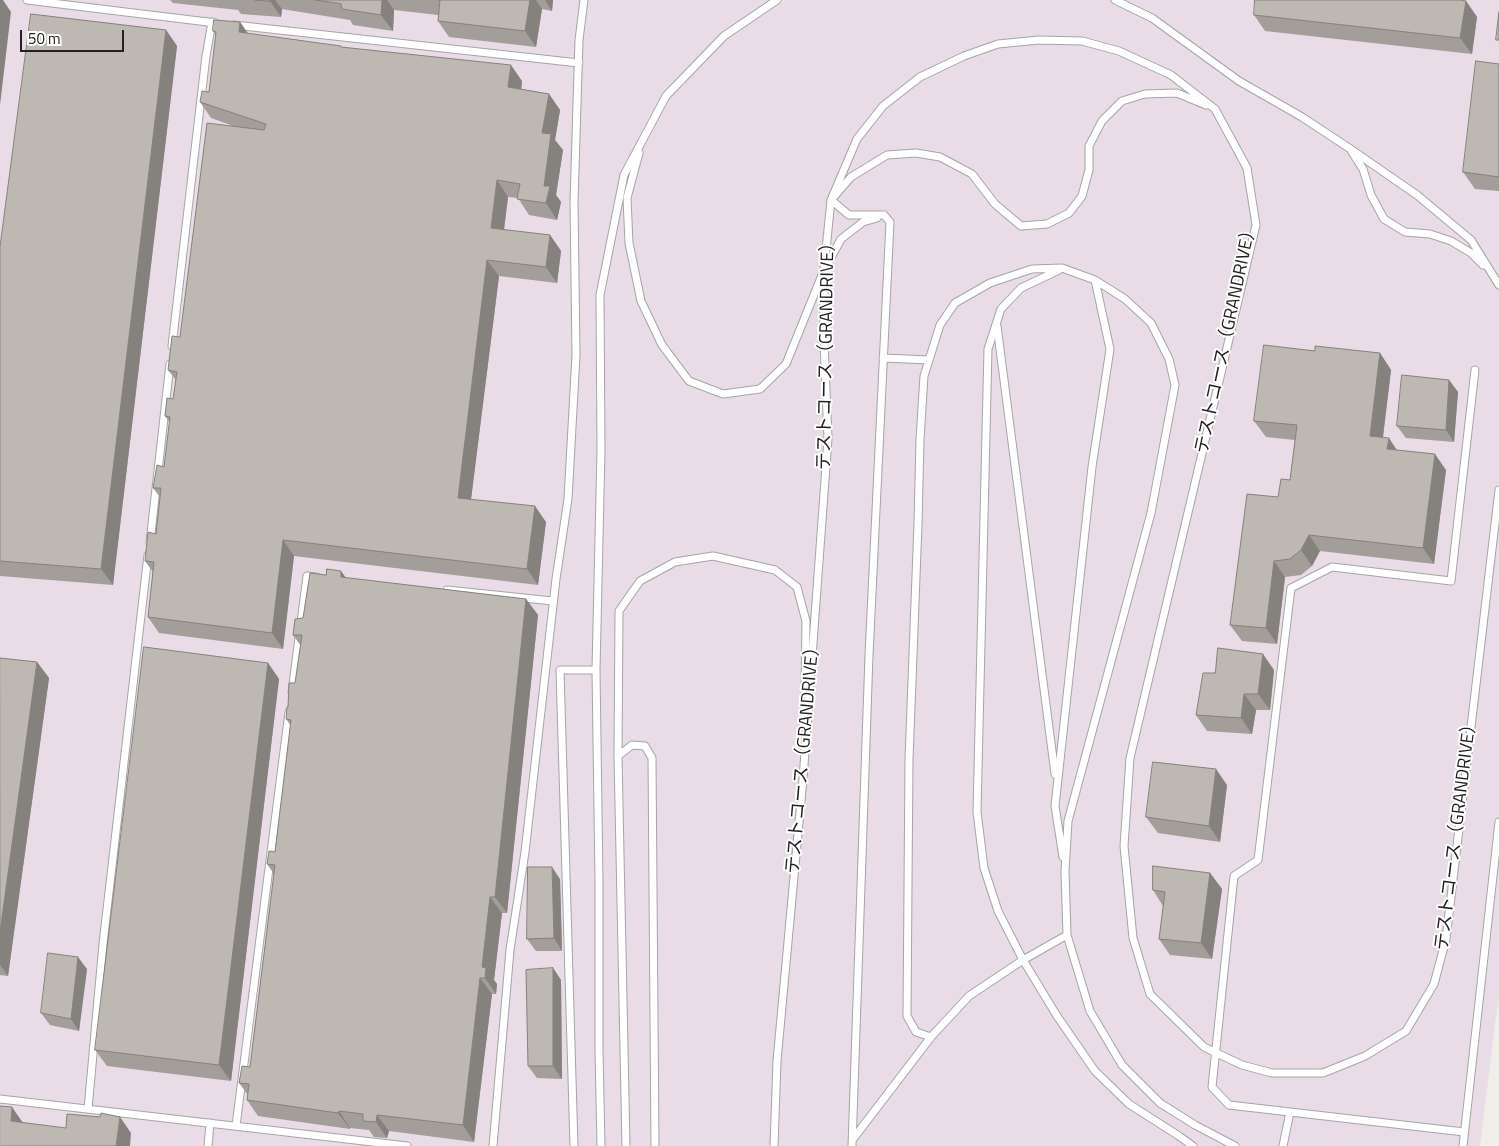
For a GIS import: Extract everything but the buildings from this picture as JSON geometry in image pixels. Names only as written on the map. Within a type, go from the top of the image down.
[{"type":"lane","points":[[26,0],[579,63]]},
{"type":"lane","points":[[493,1146],[510,950],[525,852],[553,601],[568,500],[576,355],[574,201],[579,40],[584,0]]},
{"type":"lane","points":[[601,1146],[596,670],[601,450],[600,295],[624,175],[666,96],[724,36],[777,0]]},
{"type":"lane","points":[[1115,0],[1152,18],[1239,81],[1302,117],[1417,194],[1471,240],[1499,284]]},
{"type":"lane","points":[[88,1109],[103,944],[206,56],[212,22]]},
{"type":"lane","name":"テストコース（GRANDRIVE）","points":[[774,1146],[777,1061],[803,779],[828,439],[824,340],[824,269],[831,200],[857,139],[883,106],[920,76],[964,56],[998,44],[1038,40],[1082,41],[1119,50],[1171,75],[1215,109],[1247,168],[1256,225],[1130,758],[1124,846],[1132,938],[1150,994],[1204,1047],[1215,1053],[1242,1065],[1272,1072],[1323,1073],[1365,1056],[1406,1030],[1434,984],[1446,939],[1499,490]]},
{"type":"lane","points":[[884,215],[849,216],[831,200],[851,177],[887,155],[916,153],[940,157],[972,174],[995,204],[1021,226],[1047,224],[1069,214],[1082,196],[1089,170],[1089,146],[1102,121],[1122,101],[1146,94],[1178,93],[1215,109]]},
{"type":"lane","points":[[643,138],[627,198],[629,243],[641,301],[662,345],[689,382],[722,394],[760,389],[786,364],[824,269],[841,238],[863,222],[884,215]]},
{"type":"lane","points":[[1349,148],[1364,169],[1371,195],[1384,219],[1406,232],[1430,234],[1451,241],[1471,253],[1492,273]]},
{"type":"lane","points":[[852,1143],[869,655],[890,222],[884,215]]},
{"type":"lane","points":[[1062,268],[1021,288],[1001,309],[988,349],[978,812],[984,868],[998,911],[1023,960],[1057,1016],[1095,1071],[1128,1104],[1193,1146]]},
{"type":"lane","points":[[931,1037],[916,1032],[907,1016],[909,759],[920,439],[924,376],[940,325],[955,303],[990,284],[1032,269],[1062,268],[1095,280],[1125,299],[1150,323],[1169,359],[1175,385],[1151,513],[1068,821],[1065,871],[1067,935],[1090,1011],[1122,1065],[1160,1103],[1195,1125],[1235,1146]]},
{"type":"lane","points":[[1065,871],[1055,806],[1092,467],[1110,349],[1095,280]]},
{"type":"lane","points":[[996,324],[1057,787]]},
{"type":"lane","points":[[882,358],[929,360]]},
{"type":"lane","points":[[1464,1132],[1229,1105],[1212,1087],[1234,876],[1258,860],[1291,588],[1332,567],[1451,581],[1475,370]]},
{"type":"lane","points":[[626,1146],[618,756],[619,611],[640,581],[676,562],[712,556],[775,570],[797,587],[806,621],[803,779]]},
{"type":"lane","points":[[236,1126],[307,576],[327,578]]},
{"type":"lane","points":[[435,589],[553,601]]},
{"type":"lane","points":[[574,1146],[560,670],[596,670]]},
{"type":"lane","points":[[618,756],[632,745],[645,746],[652,758],[655,1146]]},
{"type":"lane","points":[[1463,1146],[1499,822]]},
{"type":"lane","points":[[852,1143],[931,1037],[970,996],[1023,960],[1067,935]]},
{"type":"lane","points":[[0,1099],[408,1146]]},
{"type":"lane","points":[[1283,1146],[1290,1112]]},
{"type":"lane","points":[[208,1146],[210,1123]]},
{"type":"shaded area","points":[[0,0],[1499,0],[1499,992],[1480,1146],[0,1146]]}]
